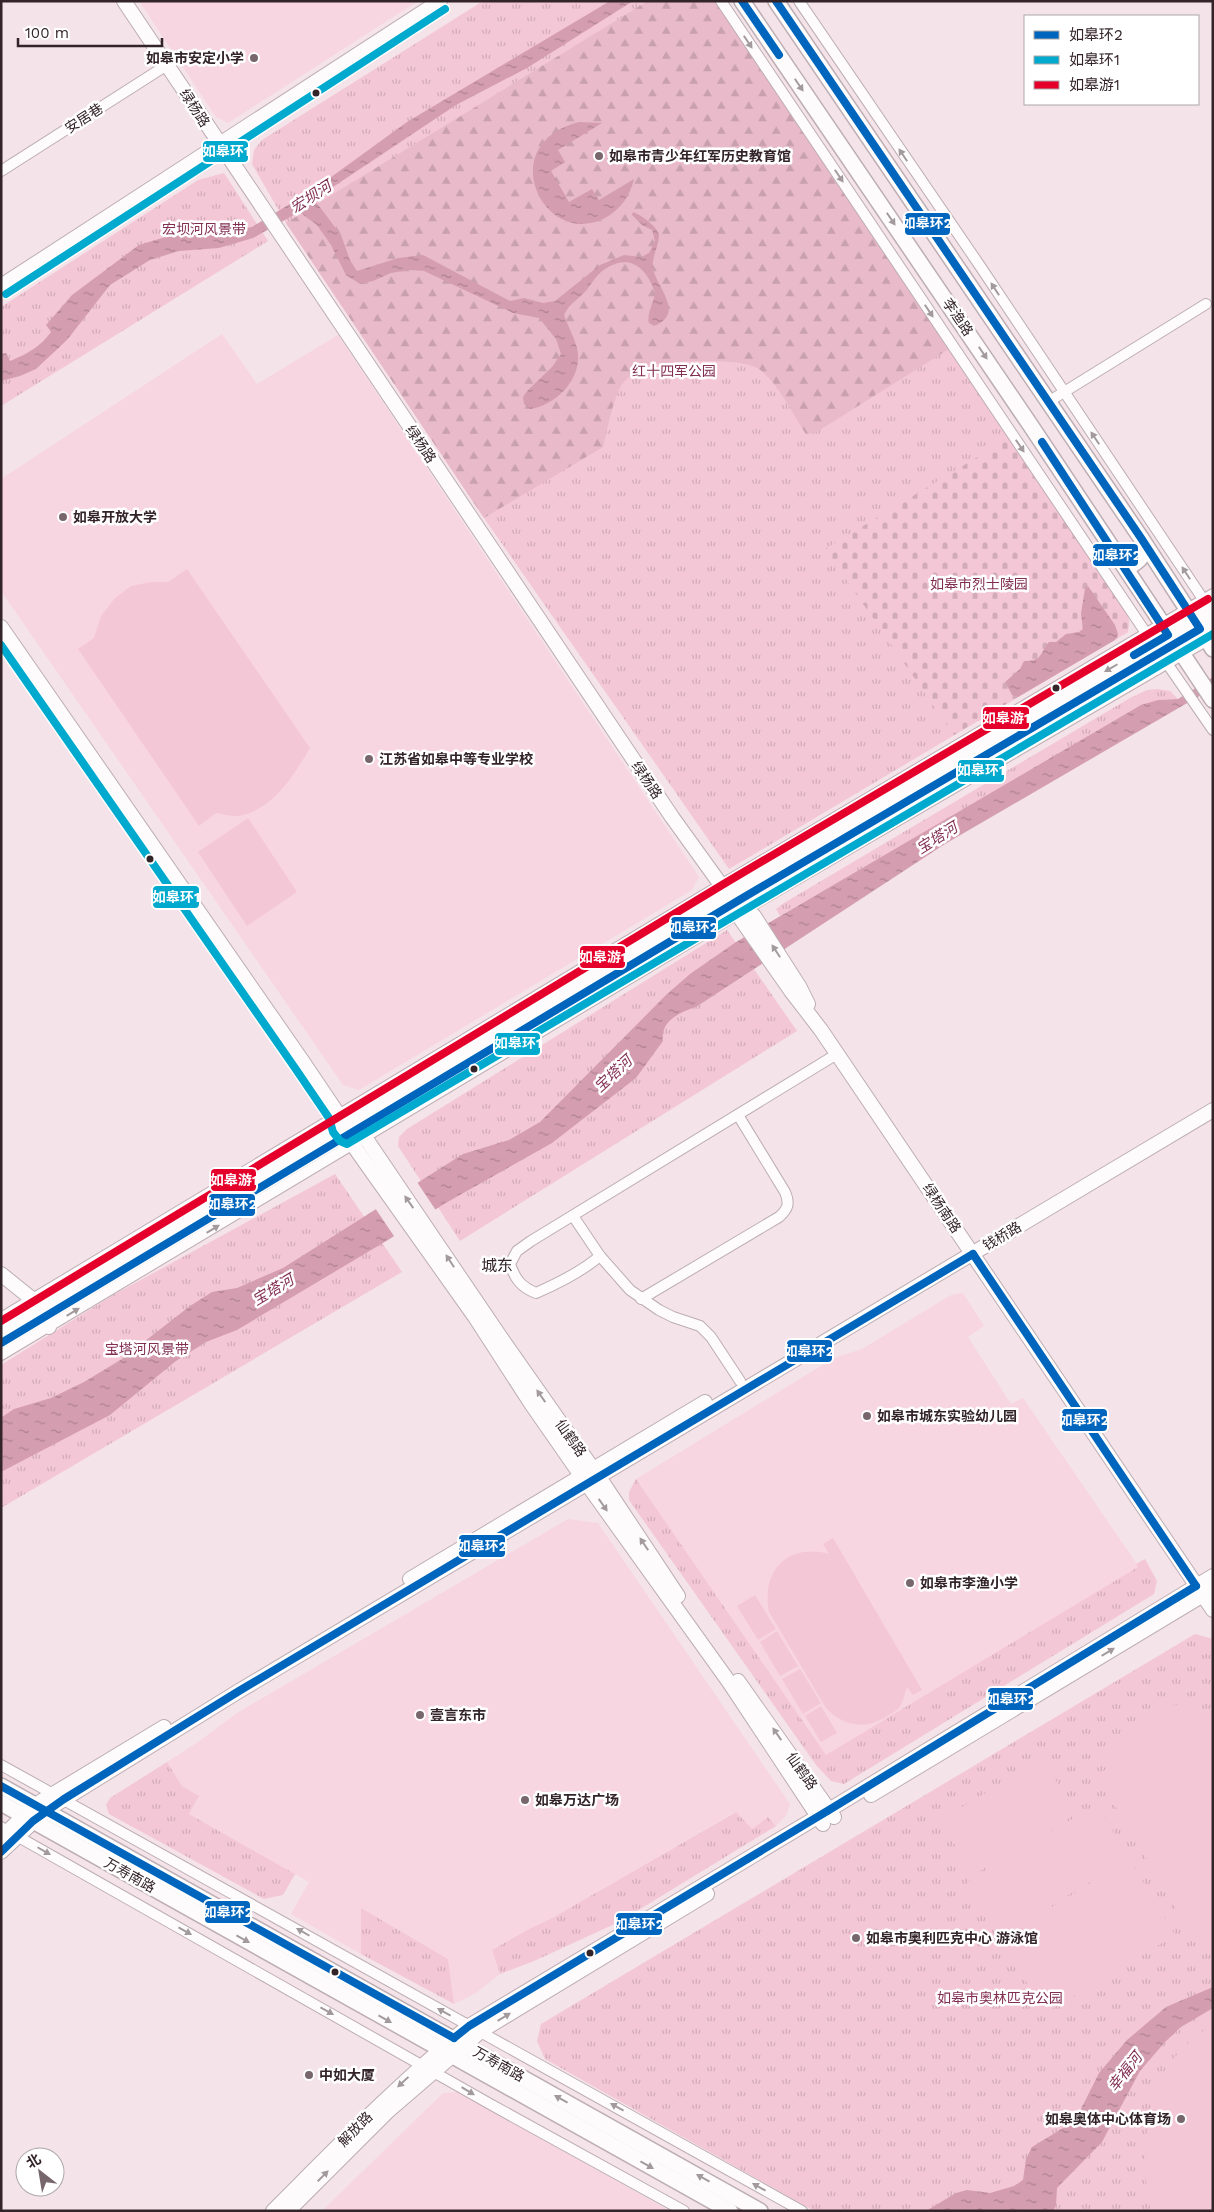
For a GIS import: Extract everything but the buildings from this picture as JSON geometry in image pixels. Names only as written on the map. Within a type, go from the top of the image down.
[{"type":"main road","name":"李渔路","points":[[742,1],[978,346],[1211,698]]},
{"type":"main road","name":"李渔路","points":[[776,1],[1141,538],[1206,622]]},
{"type":"main road","points":[[1114,553],[1123,562],[1132,565],[1141,560],[1144,554],[1141,538]]},
{"type":"main road","points":[[1,1343],[41,1314],[351,1129],[737,904],[1157,649],[1206,622]]},
{"type":"main road","points":[[1,1333],[41,1314]]},
{"type":"main road","name":"万寿南路","points":[[1,1786],[760,2211]]},
{"type":"main road","name":"万寿南路","points":[[1,1803],[730,2211]]},
{"type":"street","name":"绿杨路","points":[[124,1],[264,213],[484,536],[672,817],[737,904]]},
{"type":"street","points":[[1,286],[440,1]]},
{"type":"street","points":[[721,1],[1213,730]]},
{"type":"street","points":[[799,1],[980,266],[1064,393],[1206,622]]},
{"type":"street","name":"安居巷","points":[[1,171],[167,65]]},
{"type":"street","points":[[1048,402],[1206,304]]},
{"type":"street","points":[[1,1355],[41,1314],[351,1129],[737,904],[1157,649],[1206,622],[1213,594]]},
{"type":"street","name":"仙鹤路","points":[[1,627],[431,1245],[499,1335],[589,1476],[681,1601],[826,1817]]},
{"type":"street","name":"绿杨南路","points":[[737,904],[970,1250],[1204,1590],[1213,1610]]},
{"type":"street","points":[[600,1256],[553,1286],[536,1292],[524,1288],[514,1277],[510,1264],[517,1251],[837,1054]]},
{"type":"street","name":"钱桥路","points":[[1,1852],[7,1833],[40,1808],[589,1476],[970,1250],[1213,1101]]},
{"type":"street","name":"钱桥路","points":[[589,1476],[740,1382],[1213,1110]]},
{"type":"street","points":[[642,1299],[787,1210],[789,1202],[785,1192],[738,1115]]},
{"type":"street","points":[[573,1216],[600,1256],[630,1290],[673,1317],[700,1326],[711,1336],[740,1382]]},
{"type":"street","points":[[1,1274],[41,1314]]},
{"type":"street","points":[[1,1318],[41,1314]]},
{"type":"street","name":"解放路","points":[[273,2211],[427,2068],[475,2028],[1204,1590],[1213,1576]]},
{"type":"street","points":[[1,1765],[267,1911],[802,2211]]},
{"type":"street","points":[[7,1833],[684,2211]]},
{"type":"street","name":"解放路","points":[[288,2211],[387,2112],[427,2068]]},
{"type":"shaded area","name":"如皋市安定小学","points":[[139,1],[418,1],[228,123],[216,117]]},
{"type":"shaded area","name":"江苏省如皋中等专业学校","points":[[222,334],[257,384],[338,335],[699,877],[692,890],[359,1090],[343,1085],[1,591],[1,479]]},
{"type":"shaded area","name":"如皋市李渔小学","points":[[963,1293],[984,1326],[968,1337],[1011,1404],[1023,1398],[1139,1567],[826,1756],[636,1479],[834,1358],[862,1349],[951,1295]]},
{"type":"shaded area","points":[[568,1519],[598,1523],[790,1804],[786,1816],[776,1826],[768,1817],[752,1830],[735,1812],[554,1917],[492,1950],[500,1974],[476,1993],[454,2004],[448,1959],[361,1908],[361,1954],[291,1914],[309,1882],[189,1814],[199,1796],[182,1786],[167,1762],[237,1713]]},
{"type":"shaded area","points":[[458,2092],[670,2211],[322,2211],[443,2093]]},
{"type":"green space","name":"红十四军公园","points":[[483,1],[715,1],[1126,610],[1129,622],[1128,632],[729,869],[484,518],[286,223],[252,164],[254,150],[262,140]]},
{"type":"green space","points":[[648,1],[715,1],[949,349],[815,433],[806,434],[773,383],[759,369],[750,365],[723,361],[706,361],[674,362],[647,366],[629,377],[620,387],[611,413],[603,447],[484,518],[286,223]]},
{"type":"green space","name":"宏坝河风景带","points":[[224,173],[268,241],[1,406],[1,307],[198,180]]},
{"type":"green space","name":"如皋市烈士陵园","points":[[1009,438],[1126,610],[1129,622],[1128,632],[954,735],[825,549]]},
{"type":"green space","points":[[187,569],[310,748],[290,780],[273,799],[251,812],[239,816],[216,813],[199,826],[78,649],[94,638],[101,616],[115,598],[131,586],[151,582],[168,582]]},
{"type":"green space","points":[[1147,690],[1170,691],[1178,699],[1158,700],[780,916],[776,909],[784,903],[1130,698]]},
{"type":"green space","points":[[248,818],[297,892],[247,926],[198,852]]},
{"type":"green space","points":[[727,930],[797,1031],[460,1241],[398,1146],[399,1137],[407,1129]]},
{"type":"green space","name":"宝塔河风景带","points":[[335,1174],[402,1272],[1,1508],[1,1365],[113,1295]]},
{"type":"green space","points":[[636,1479],[826,1755],[1138,1567],[1136,1564],[1145,1559],[1157,1581],[1154,1594],[844,1784],[831,1781],[816,1765],[629,1500],[629,1492]]},
{"type":"green space","points":[[833,1538],[922,1690],[913,1695],[907,1687],[898,1709],[870,1724],[862,1725],[847,1722],[826,1708],[769,1612],[769,1584],[773,1573],[780,1564],[789,1557],[801,1553],[829,1554],[823,1544]]},
{"type":"green space","points":[[755,1595],[776,1629],[758,1640],[737,1606]]},
{"type":"green space","points":[[777,1631],[798,1666],[780,1676],[760,1642]]},
{"type":"green space","name":"如皋市奥林匹克公园","points":[[1195,1634],[1213,1639],[1213,2211],[814,2211],[545,2059],[537,2041],[541,2024]]},
{"type":"green space","points":[[800,1669],[821,1703],[803,1714],[782,1679]]},
{"type":"green space","points":[[1182,1704],[1196,1706],[1213,1714],[1213,1939],[1208,1937],[1196,1943],[1097,1775],[1108,1768],[1111,1754],[1117,1742],[1124,1731],[1133,1723],[1143,1715],[1155,1710]]},
{"type":"green space","points":[[821,1706],[837,1733],[821,1742],[805,1716]]},
{"type":"green space","points":[[1043,1759],[1076,1814],[973,1875],[940,1820]]},
{"type":"green space","points":[[167,1762],[182,1786],[199,1796],[189,1814],[295,1874],[283,1895],[264,1899],[109,1814],[106,1805],[110,1798]]},
{"type":"green space","points":[[1097,1804],[1129,1859],[999,1936],[967,1882]]},
{"type":"green space","points":[[736,1812],[752,1829],[768,1817],[776,1826],[619,1922],[534,1961],[500,1974],[492,1950],[554,1917]]},
{"type":"green space","points":[[1130,1860],[1175,1935],[1045,2013],[1000,1938]]},
{"type":"green space","points":[[361,1908],[448,1959],[454,2004],[361,1954]]},
{"type":"green space","name":"如皋奥体中心体育场","points":[[1213,2024],[1213,2211],[1151,2211],[1145,2158],[1148,2122],[1157,2088],[1164,2072],[1174,2058],[1192,2039]]},
{"type":"water","name":"宏坝河","points":[[610,1],[633,1],[527,68],[456,105],[333,187],[316,202],[341,235],[350,260],[357,271],[398,258],[423,255],[510,301],[524,298],[543,303],[555,301],[600,265],[624,255],[641,257],[649,253],[655,241],[652,230],[642,225],[632,215],[633,212],[648,221],[659,235],[653,269],[667,300],[668,315],[663,321],[654,326],[649,323],[649,314],[655,294],[650,281],[639,267],[626,262],[618,263],[601,272],[564,315],[577,348],[578,359],[572,379],[559,396],[550,402],[530,409],[524,404],[523,397],[552,367],[561,354],[556,339],[539,318],[513,313],[424,271],[409,270],[391,273],[373,281],[360,284],[346,275],[331,245],[317,225],[299,212],[253,238],[219,248],[179,251],[150,260],[110,285],[67,340],[36,369],[1,381],[1,354],[6,353],[10,361],[38,346],[51,332],[46,325],[72,295],[139,245],[172,235],[204,235],[252,227],[316,188],[407,122]]},
{"type":"water","points":[[579,122],[602,123],[558,150],[565,162],[551,171],[569,202],[592,189],[599,200],[634,179],[630,191],[616,210],[605,218],[583,224],[563,220],[547,207],[536,190],[533,170],[538,151],[553,134]]},
{"type":"water","points":[[1088,586],[1115,625],[1118,634],[1115,640],[1018,697],[1012,695],[1005,682],[1020,669],[1024,661],[1038,658],[1049,642],[1056,642],[1066,634],[1079,632],[1083,629],[1081,614],[1085,588]]},
{"type":"water","name":"宝塔河","points":[[1213,677],[1213,688],[945,844],[696,1007],[672,1018],[665,1028],[663,1041],[636,1078],[552,1143],[444,1204],[388,1240],[237,1330],[206,1342],[176,1361],[110,1415],[1,1472],[2,1417],[14,1409],[51,1398],[84,1382],[122,1359],[190,1306],[212,1292],[237,1288],[283,1268],[463,1154],[509,1140],[540,1122],[667,994],[690,974],[736,942],[1141,705],[1158,700],[1178,699]]},
{"type":"water","name":"幸福河","points":[[1213,1987],[1213,2008],[1181,2027],[1140,2071],[1102,2142],[1057,2188],[1056,2205],[1053,2211],[926,2211],[956,2193],[967,2190],[990,2193],[1014,2186],[1023,2180],[1026,2159],[1032,2147],[1068,2125],[1080,2111],[1099,2073],[1127,2040],[1166,2007]]},
{"type":"pier","points":[[417,1182],[437,1212],[396,1239],[375,1208]]},
{"type":"transit line","name":"如皋环2","points":[[742,1],[779,55]]},
{"type":"transit line","name":"如皋环2","points":[[1,1343],[741,899],[1200,629],[1141,538],[776,1]]},
{"type":"transit line","name":"如皋环1","points":[[6,294],[445,9]]},
{"type":"transit line","name":"如皋环2","points":[[1042,442],[1168,635],[1134,655]]},
{"type":"transit line","name":"如皋游1","points":[[1,1321],[727,882],[1208,599]]},
{"type":"transit line","name":"如皋环1","points":[[1,645],[295,1068],[329,1118],[333,1132],[340,1141],[347,1144],[1213,634]]},
{"type":"transit line","name":"如皋环2","points":[[973,1254],[1196,1586]]},
{"type":"transit line","name":"如皋环2","points":[[1,1852],[33,1821],[64,1799],[239,1691],[973,1254]]},
{"type":"transit line","name":"如皋环2","points":[[454,2038],[469,2026],[829,1810],[1196,1586]]},
{"type":"transit line","name":"如皋环2","points":[[1,1786],[454,2038]]},
{"type":"place","name":"如皋市安定小学","points":[[254,58]]},
{"type":"place","name":"如皋市青少年红军历史教育馆","points":[[599,156]]},
{"type":"place","name":"如皋开放大学","points":[[63,517]]},
{"type":"place","name":"江苏省如皋中等专业学校","points":[[369,759]]},
{"type":"place","name":"如皋市城东实验幼儿园","points":[[867,1416]]},
{"type":"place","name":"如皋市李渔小学","points":[[910,1583]]},
{"type":"place","name":"壹言东市","points":[[420,1715]]},
{"type":"place","name":"如皋万达广场","points":[[525,1800]]},
{"type":"place","name":"如皋市奥利匹克中心 游泳馆","points":[[856,1938]]},
{"type":"place","name":"中如大厦","points":[[309,2075]]},
{"type":"place","name":"如皋奥体中心体育场","points":[[1181,2119]]},
{"type":"district","name":"城东","points":[[497,1265]]}]
